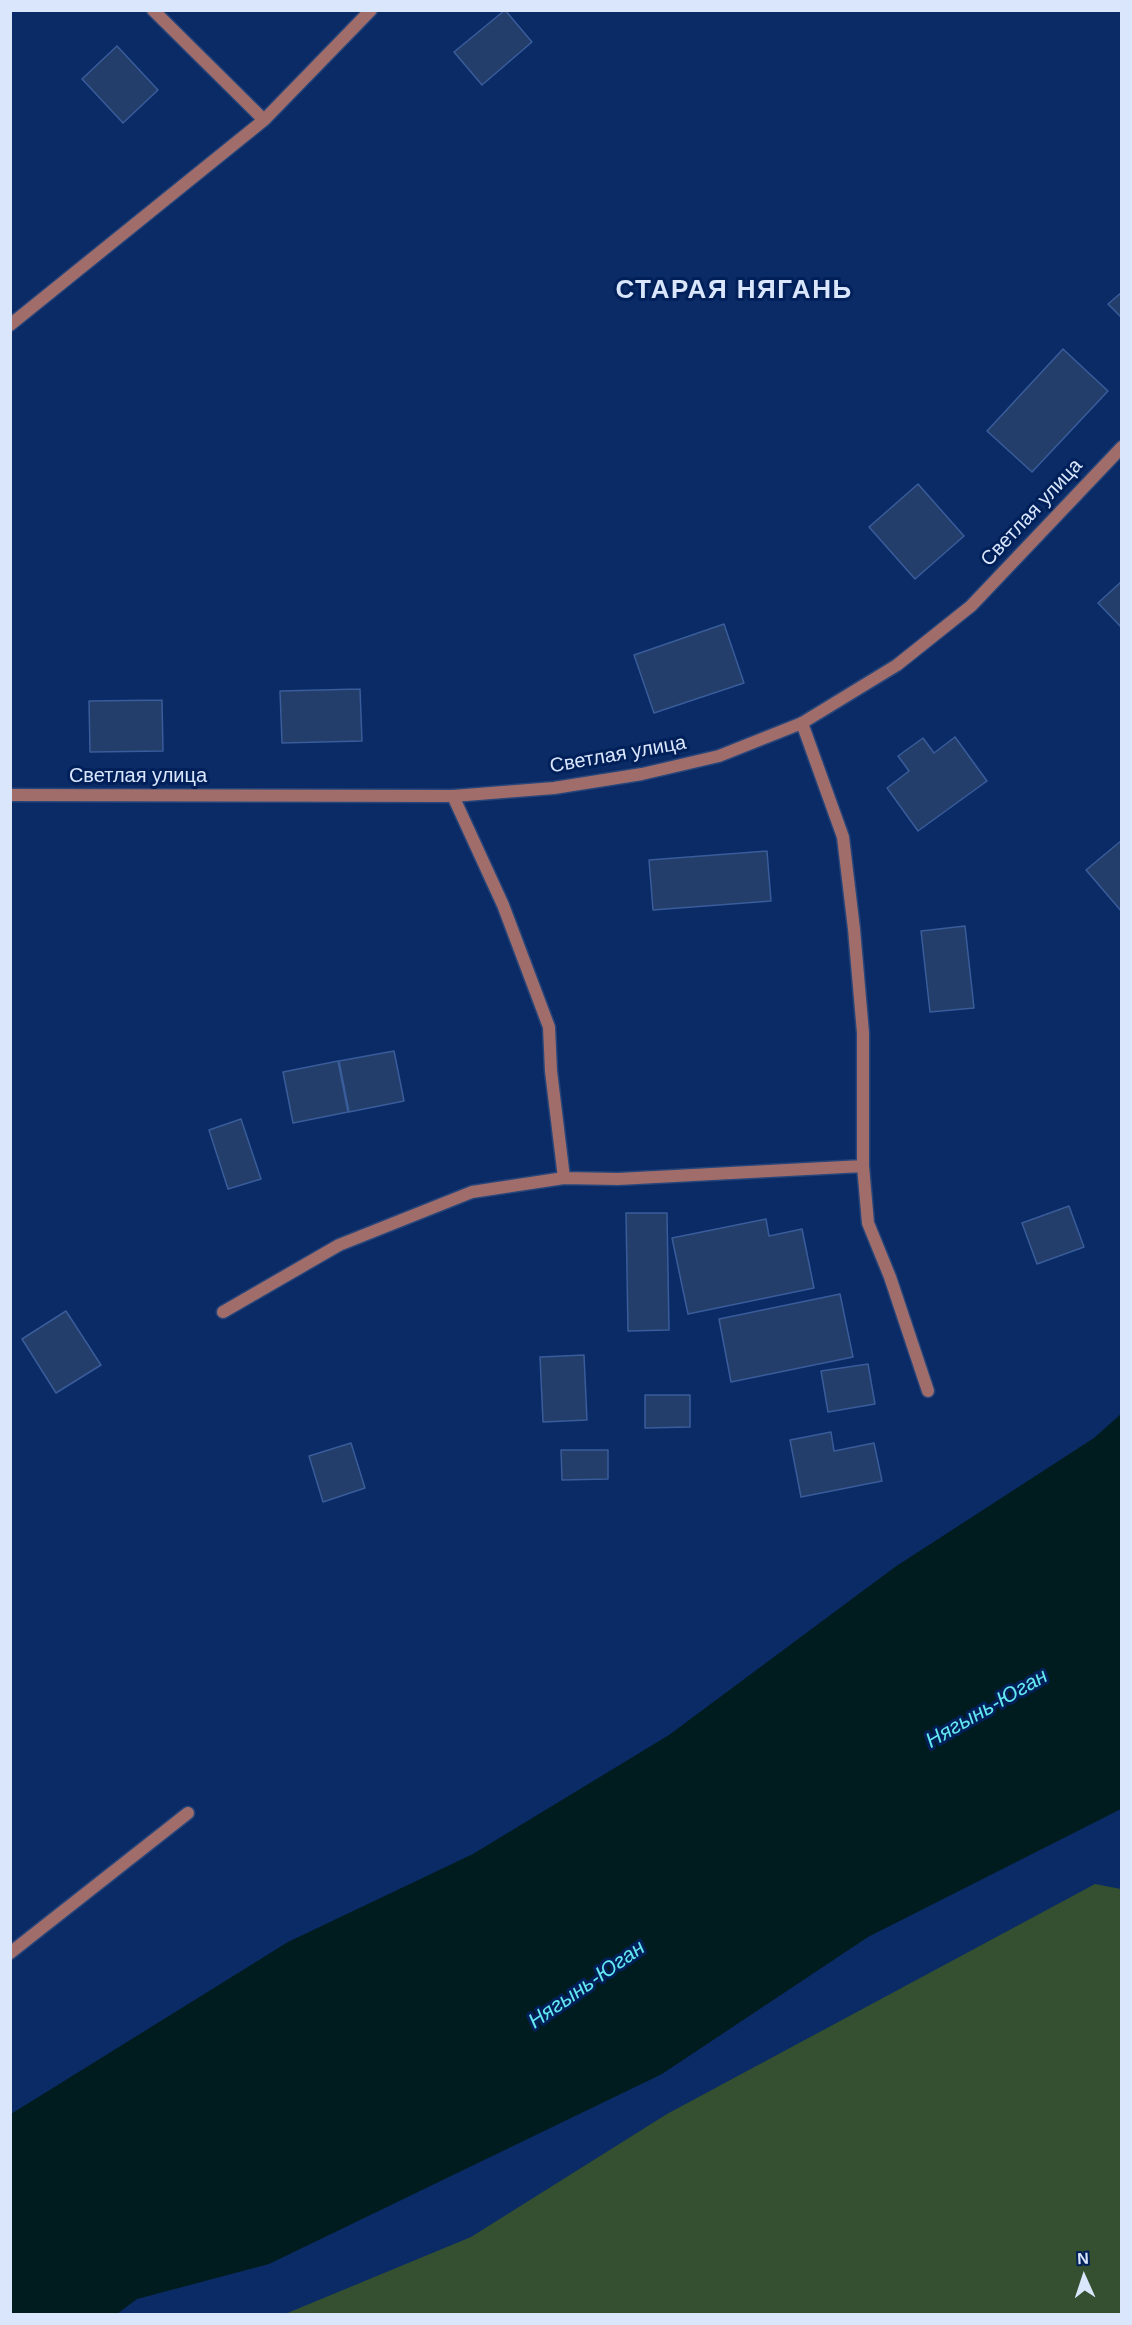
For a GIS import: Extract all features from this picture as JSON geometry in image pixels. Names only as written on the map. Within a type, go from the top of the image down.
[{"type":"street","points":[[153,10],[264,120]]},
{"type":"street","points":[[10,325],[264,120],[371,10]]},
{"type":"street","name":"Светлая улица","points":[[10,795],[453,796],[554,788],[642,774],[719,756],[802,723],[897,665],[971,606],[1122,447]]},
{"type":"street","points":[[802,723],[843,837],[854,929],[862,1033],[864,1166],[868,1223],[890,1277],[928,1391]]},
{"type":"street","points":[[453,796],[504,905],[549,1027],[551,1071],[564,1178]]},
{"type":"street","points":[[223,1311],[339,1245],[472,1192],[564,1178],[618,1179],[864,1166]]},
{"type":"street","points":[[10,1953],[188,1813]]},
{"type":"green space","points":[[1095,1884],[1121,1889],[1121,2314],[285,2314],[471,2237],[667,2114]]},
{"type":"water","name":"Нягынь-Юган","points":[[1121,1414],[1121,1809],[868,1937],[662,2074],[269,2264],[137,2299],[117,2314],[11,2314],[11,2114],[288,1942],[473,1854],[669,1735],[895,1567],[1094,1438]]},
{"type":"building","points":[[505,10],[532,42],[482,85],[454,52]]},
{"type":"building","points":[[117,46],[158,90],[123,123],[82,79]]},
{"type":"building","points":[[1122,292],[1122,318],[1108,304]]},
{"type":"building","points":[[1063,349],[1108,391],[1032,472],[987,431]]},
{"type":"building","points":[[918,484],[964,536],[915,579],[869,527]]},
{"type":"building","points":[[1122,581],[1122,628],[1098,603]]},
{"type":"building","points":[[724,624],[744,683],[654,713],[634,655]]},
{"type":"building","points":[[360,689],[362,741],[282,743],[280,691]]},
{"type":"building","points":[[162,700],[163,751],[90,752],[89,701]]},
{"type":"building","points":[[955,737],[987,781],[918,831],[887,788],[909,771],[898,756],[923,738],[934,753]]},
{"type":"building","points":[[1122,840],[1122,912],[1086,870]]},
{"type":"building","points":[[767,851],[771,901],[653,910],[649,860]]},
{"type":"building","points":[[965,926],[974,1008],[930,1012],[921,931]]},
{"type":"building","points":[[394,1051],[404,1101],[349,1112],[339,1061]]},
{"type":"building","points":[[338,1061],[348,1112],[293,1123],[283,1072]]},
{"type":"building","points":[[241,1119],[261,1179],[228,1189],[209,1130]]},
{"type":"building","points":[[1069,1206],[1084,1247],[1037,1264],[1022,1223]]},
{"type":"building","points":[[626,1213],[667,1213],[669,1330],[628,1331]]},
{"type":"building","points":[[766,1219],[769,1236],[802,1229],[814,1288],[688,1314],[672,1238]]},
{"type":"building","points":[[840,1294],[853,1357],[731,1382],[719,1319]]},
{"type":"building","points":[[66,1311],[101,1365],[56,1393],[22,1339]]},
{"type":"building","points":[[584,1355],[587,1420],[543,1422],[540,1357]]},
{"type":"building","points":[[868,1364],[875,1404],[828,1412],[821,1371]]},
{"type":"building","points":[[645,1395],[690,1395],[690,1427],[645,1428]]},
{"type":"building","points":[[831,1432],[834,1451],[874,1443],[882,1481],[801,1497],[790,1440]]},
{"type":"building","points":[[351,1443],[365,1488],[323,1502],[309,1456]]},
{"type":"building","points":[[561,1450],[608,1450],[608,1479],[562,1480]]},
{"type":"district","name":"СТАРАЯ НЯГАНЬ","points":[[734,291]]}]
